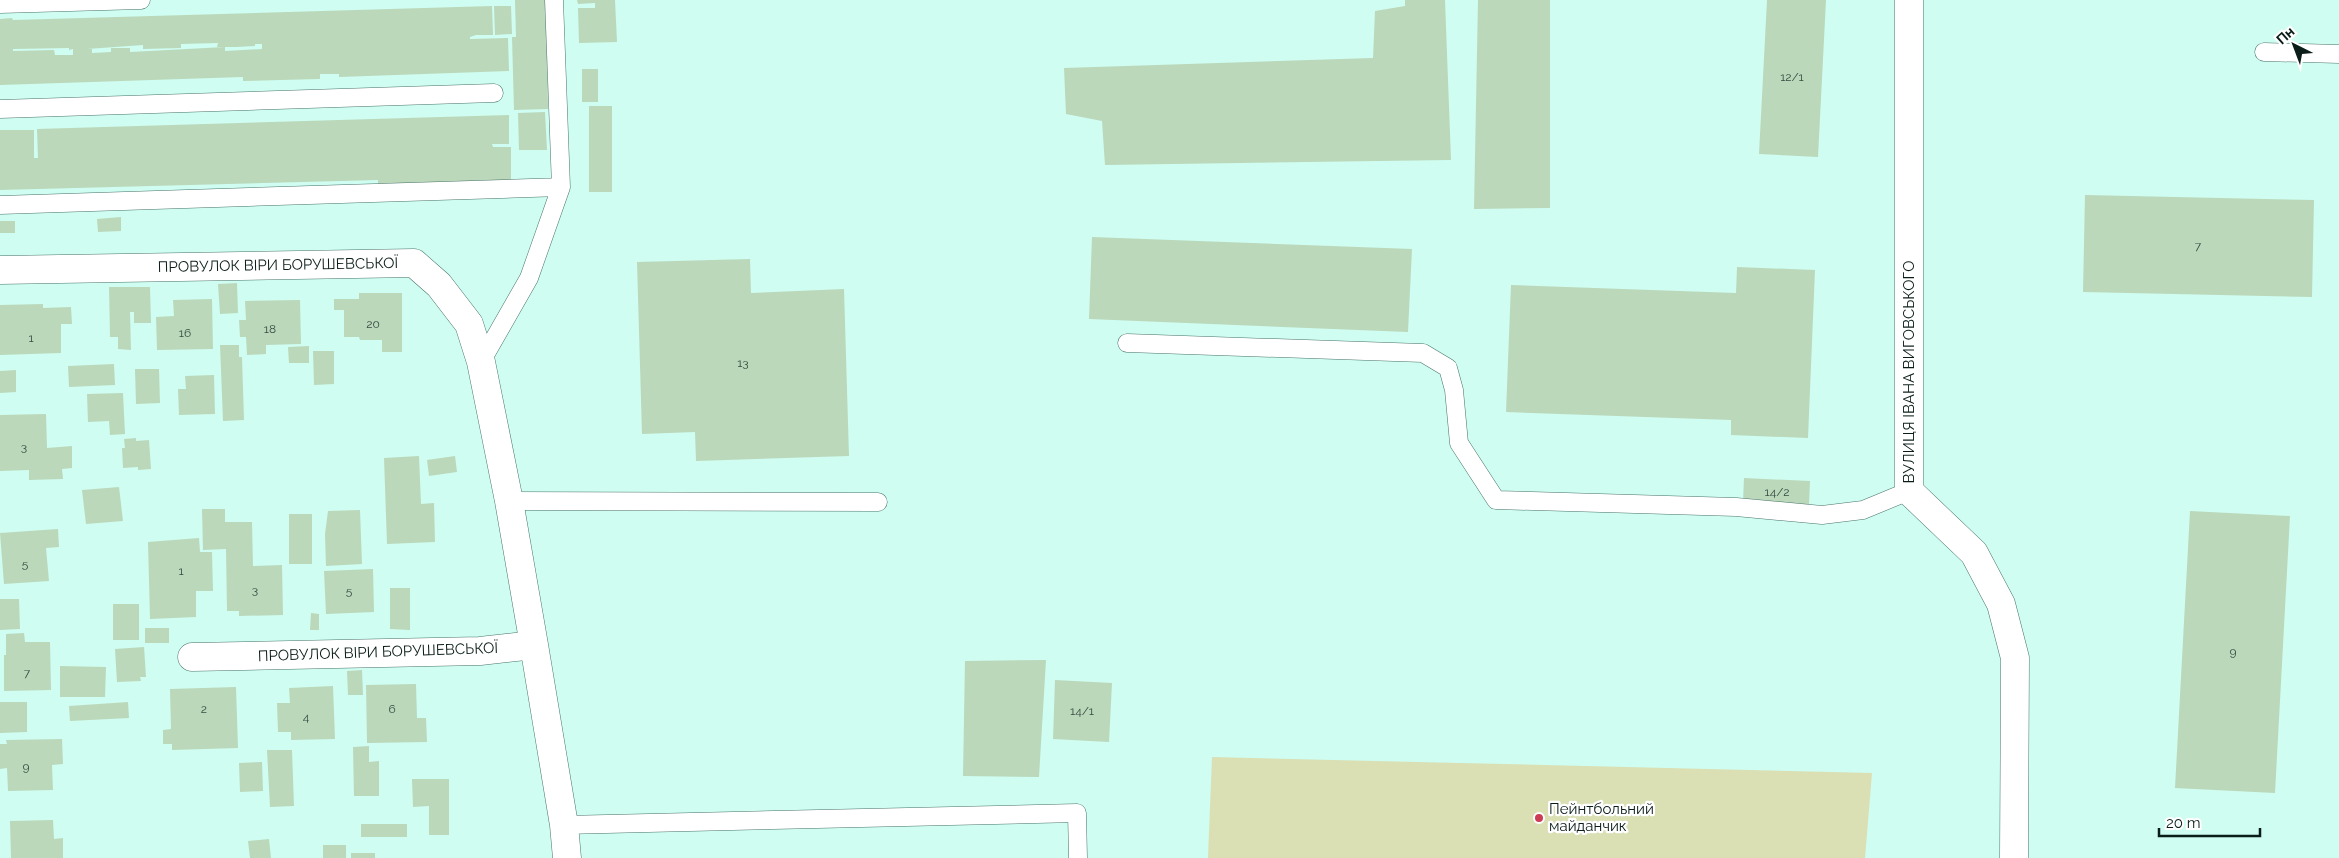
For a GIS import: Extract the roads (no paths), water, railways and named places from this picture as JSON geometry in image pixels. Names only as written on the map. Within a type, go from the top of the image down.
[{"type":"street","name":"ВУЛИЦЯ ІВАНА ВИГОВСЬКОГО","points":[[1909,0],[1909,491],[1974,553],[2001,604],[2015,658],[2014,858]]},
{"type":"street","name":"ПРОВУЛОК ВІРИ БОРУШЕВСЬКОЇ","points":[[0,270],[414,262],[439,285],[469,324],[481,362],[509,501],[534,645],[564,825],[566,858]]},
{"type":"street","name":"ПРОВУЛОК ВІРИ БОРУШЕВСЬКОЇ","points":[[192,657],[480,651],[534,645]]},
{"type":"lane","points":[[0,4],[141,0]]},
{"type":"lane","points":[[481,362],[529,278],[561,187],[554,0]]},
{"type":"lane","points":[[2264,52],[2339,54]]},
{"type":"lane","points":[[0,109],[494,93]]},
{"type":"lane","points":[[0,205],[561,187]]},
{"type":"lane","points":[[1127,344],[1423,353],[1448,368],[1454,390],[1459,443],[1496,500],[1727,507],[1822,515],[1863,510],[1909,491]]},
{"type":"lane","points":[[509,501],[878,502]]},
{"type":"lane","points":[[564,825],[1077,813],[1078,858]]},
{"type":"place","name":"Пейнтбольний майданчик","points":[[1539,818]]}]
